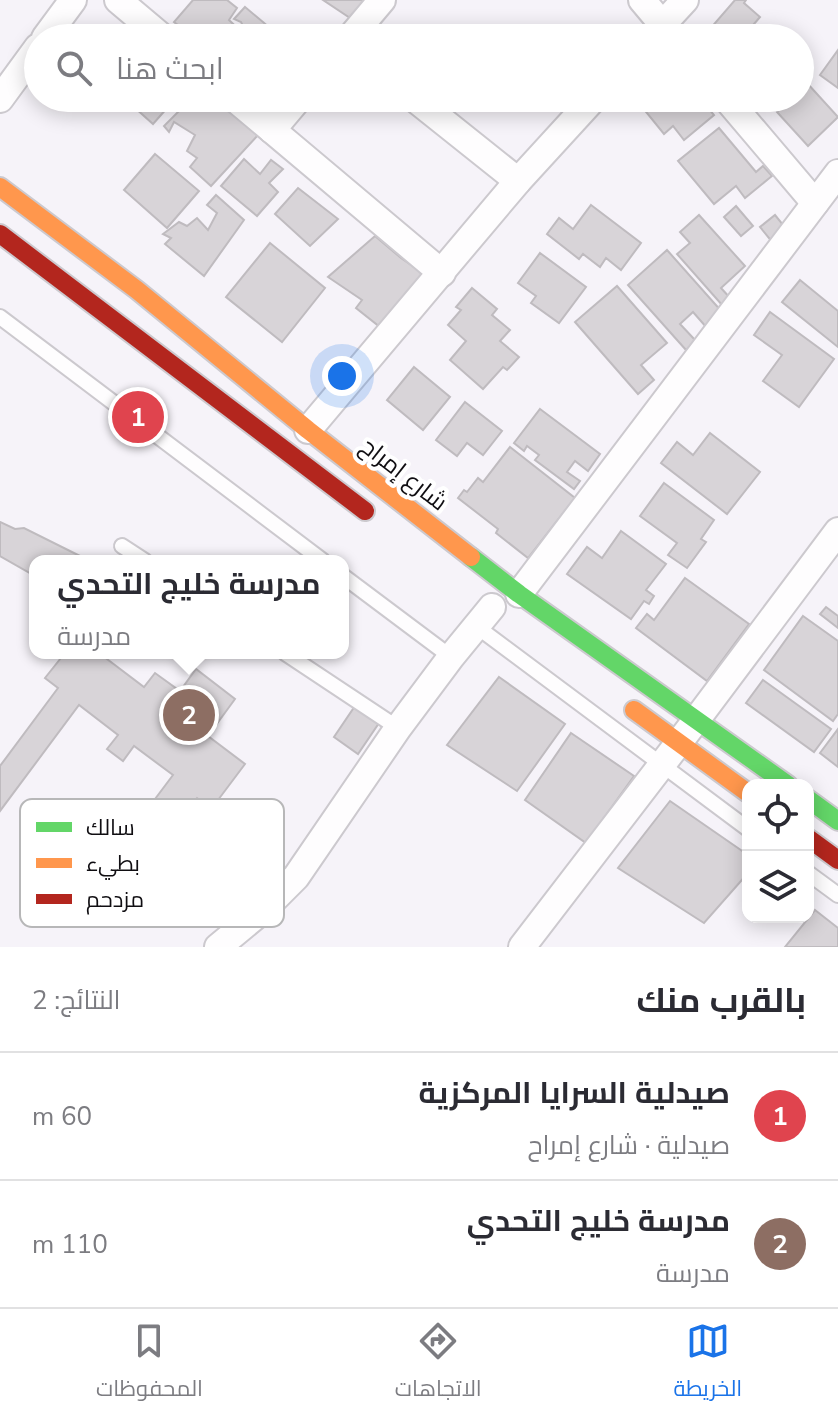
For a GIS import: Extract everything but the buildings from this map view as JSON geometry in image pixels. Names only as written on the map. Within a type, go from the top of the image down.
[{"type":"main road","name":"شارع إمراح","points":[[0,187],[137,290],[308,430],[494,608],[697,719],[780,779]]},
{"type":"main road","points":[[0,234],[378,521]]},
{"type":"main road","points":[[616,697],[742,789]]},
{"type":"main road","points":[[814,803],[838,821]]},
{"type":"main road","points":[[814,842],[838,860]]},
{"type":"street","points":[[55,24],[73,0]]},
{"type":"street","points":[[118,0],[146,24]]},
{"type":"street","points":[[362,24],[382,0]]},
{"type":"street","points":[[642,0],[657,24]]},
{"type":"street","points":[[668,24],[685,0]]},
{"type":"street","points":[[0,99],[24,66]]},
{"type":"street","points":[[251,112],[442,273]]},
{"type":"street","points":[[272,130],[287,112]]},
{"type":"street","points":[[432,112],[518,181]]},
{"type":"street","points":[[308,430],[518,181],[581,112]]},
{"type":"street","points":[[738,112],[815,203]]},
{"type":"street","points":[[284,889],[296,877],[398,728],[451,657],[494,608],[838,173]]},
{"type":"street","points":[[522,947],[835,539]]},
{"type":"street","points":[[218,947],[240,927]]},
{"type":"lane","points":[[0,317],[315,555]]},
{"type":"lane","points":[[122,546],[136,555]]},
{"type":"lane","points":[[349,580],[451,657]]},
{"type":"lane","points":[[494,608],[661,764],[742,825]]},
{"type":"lane","points":[[294,659],[398,728]]},
{"type":"lane","points":[[814,877],[838,895]]},
{"type":"traffic: fast","points":[[471,557],[780,779]]},
{"type":"traffic: fast","points":[[814,803],[838,821]]},
{"type":"traffic: slow","points":[[0,187],[137,290],[308,430],[471,557]]},
{"type":"traffic: slow","points":[[634,710],[742,789]]},
{"type":"traffic: jam","points":[[0,234],[365,511]]},
{"type":"traffic: jam","points":[[814,842],[838,860]]},
{"type":"place","name":"صيدلية السرايا المركزية","points":[[138,417]]},
{"type":"place","name":"مدرسة خليج التحدي","points":[[189,715]]}]
